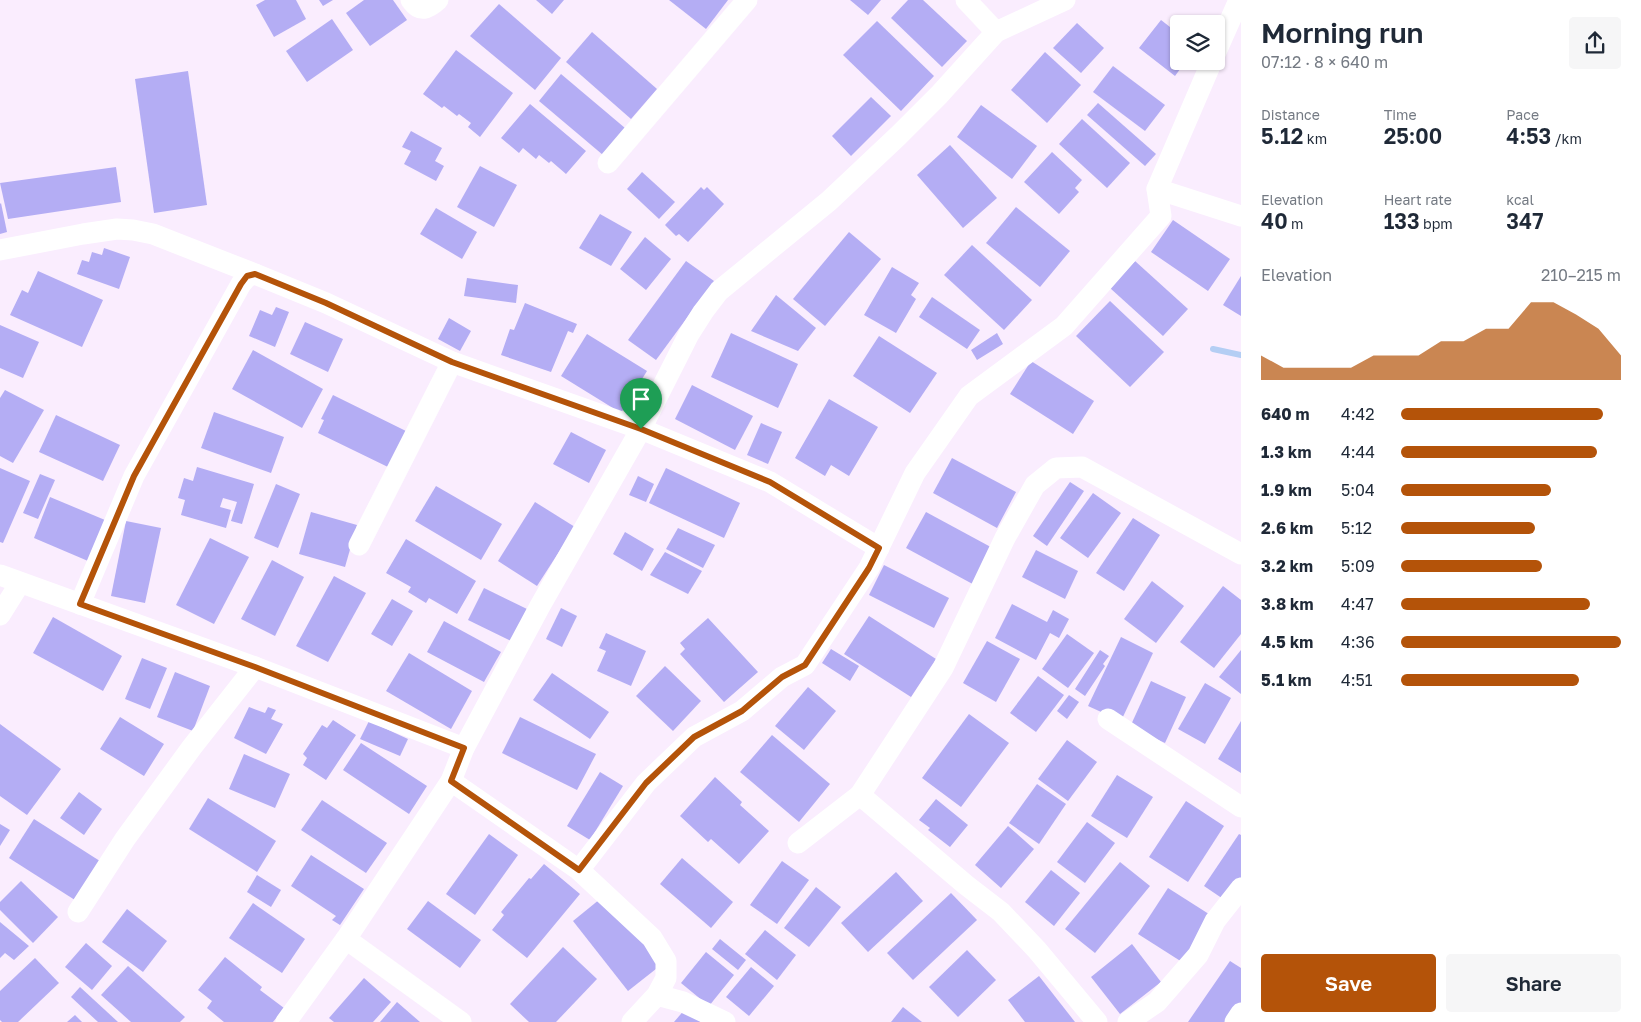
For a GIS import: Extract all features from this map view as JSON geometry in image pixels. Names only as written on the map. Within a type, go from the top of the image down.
[{"type":"street","points":[[411,0],[415,5],[423,9],[431,7],[438,0]]},
{"type":"street","points":[[608,164],[747,0]]},
{"type":"street","points":[[966,0],[996,32]]},
{"type":"street","points":[[286,1022],[346,939],[451,781],[464,748],[540,606],[641,429],[689,334],[719,291],[830,201],[939,96],[996,32],[1065,0]]},
{"type":"street","points":[[1225,32],[1239,0]]},
{"type":"street","points":[[579,870],[646,783],[694,737],[742,711],[782,677],[805,665],[869,568],[915,473],[968,396],[1064,326],[1161,216],[1157,189],[1208,70]]},
{"type":"street","points":[[1157,189],[1241,216]]},
{"type":"street","points":[[0,250],[117,229],[153,234],[326,303],[452,362],[641,429],[770,482],[879,548]]},
{"type":"street","points":[[80,604],[134,476],[241,284],[247,276],[255,274]]},
{"type":"street","points":[[358,545],[452,362]]},
{"type":"street","points":[[798,843],[860,795],[943,668],[1005,538],[1035,485],[1056,468],[1082,467],[1241,554]]},
{"type":"street","points":[[0,575],[255,667],[464,748]]},
{"type":"street","points":[[0,615],[20,583]]},
{"type":"street","points":[[78,912],[125,839],[186,755],[255,667]]},
{"type":"street","points":[[1108,719],[1241,807]]},
{"type":"street","points":[[451,781],[579,870],[652,938],[666,961],[666,978],[657,995],[632,1022]]},
{"type":"street","points":[[860,795],[966,885],[1001,912],[1037,950],[1097,1022]]},
{"type":"street","points":[[1128,1022],[1157,1002],[1198,955],[1215,922],[1241,888]]},
{"type":"street","points":[[346,939],[461,1022]]},
{"type":"street","points":[[657,995],[683,1002],[725,1022]]},
{"type":"street","points":[[1235,1022],[1241,1013]]},
{"type":"building","points":[[265,0],[296,0],[306,19],[274,37],[256,5]]},
{"type":"building","points":[[319,0],[333,0],[323,6]]},
{"type":"building","points":[[364,0],[393,0],[407,20],[370,46],[346,13]]},
{"type":"building","points":[[536,0],[564,0],[552,14]]},
{"type":"building","points":[[669,0],[728,0],[706,29]]},
{"type":"building","points":[[850,0],[881,0],[868,15]]},
{"type":"building","points":[[908,0],[923,0],[967,41],[942,67],[891,18]]},
{"type":"building","points":[[499,4],[561,58],[535,90],[470,36]]},
{"type":"building","points":[[332,19],[353,50],[307,82],[286,51]]},
{"type":"building","points":[[1161,20],[1170,27],[1170,70],[1179,70],[1175,76],[1139,48]]},
{"type":"building","points":[[877,21],[934,76],[901,111],[843,55]]},
{"type":"building","points":[[1077,23],[1104,48],[1081,73],[1053,48]]},
{"type":"building","points":[[592,32],[657,89],[631,119],[566,62]]},
{"type":"building","points":[[456,50],[513,93],[480,137],[468,127],[471,123],[459,114],[457,116],[444,106],[442,108],[423,94]]},
{"type":"building","points":[[1045,52],[1081,85],[1047,123],[1011,90]]},
{"type":"building","points":[[1113,66],[1165,105],[1145,131],[1093,92]]},
{"type":"building","points":[[188,71],[207,205],[154,213],[135,79]]},
{"type":"building","points":[[561,74],[625,128],[603,155],[539,101]]},
{"type":"building","points":[[871,97],[891,116],[851,156],[832,136]]},
{"type":"building","points":[[1098,103],[1156,154],[1145,166],[1087,115]]},
{"type":"building","points":[[530,104],[586,151],[566,174],[551,161],[549,163],[539,155],[536,159],[523,148],[519,153],[501,138]]},
{"type":"building","points":[[981,105],[1037,146],[1012,179],[957,137]]},
{"type":"building","points":[[1082,119],[1130,163],[1107,188],[1059,144]]},
{"type":"building","points":[[411,131],[442,148],[435,161],[444,166],[436,181],[404,164],[411,151],[402,147]]},
{"type":"building","points":[[950,145],[997,198],[963,228],[917,175]]},
{"type":"building","points":[[1052,152],[1082,180],[1075,188],[1079,192],[1059,214],[1024,182]]},
{"type":"building","points":[[480,166],[517,185],[494,227],[457,207]]},
{"type":"building","points":[[116,167],[121,202],[8,219],[0,183]]},
{"type":"building","points":[[642,172],[675,202],[659,219],[627,189]]},
{"type":"building","points":[[701,187],[704,190],[707,187],[724,204],[688,242],[679,234],[676,236],[665,225]]},
{"type":"building","points":[[0,204],[7,232],[0,234]]},
{"type":"building","points":[[1016,207],[1070,251],[1040,287],[986,243]]},
{"type":"building","points":[[436,208],[477,232],[462,259],[420,234]]},
{"type":"building","points":[[600,214],[632,232],[611,266],[579,248]]},
{"type":"building","points":[[1173,220],[1230,259],[1208,291],[1151,252]]},
{"type":"building","points":[[849,232],[881,259],[825,326],[793,299]]},
{"type":"building","points":[[645,237],[671,259],[646,290],[620,269]]},
{"type":"building","points":[[972,245],[1032,300],[1004,330],[944,275]]},
{"type":"building","points":[[104,248],[130,257],[119,289],[77,274],[82,260],[89,262],[92,252],[102,255]]},
{"type":"building","points":[[686,261],[714,281],[656,360],[628,340]]},
{"type":"building","points":[[1135,261],[1188,309],[1163,336],[1110,288]]},
{"type":"building","points":[[892,267],[919,283],[911,295],[916,299],[896,333],[864,315]]},
{"type":"building","points":[[38,271],[103,300],[82,347],[10,315],[22,290],[28,293]]},
{"type":"building","points":[[1241,276],[1241,316],[1223,305]]},
{"type":"building","points":[[467,278],[518,285],[516,303],[464,296]]},
{"type":"building","points":[[776,295],[816,328],[798,351],[751,331]]},
{"type":"building","points":[[932,297],[980,330],[967,349],[919,317]]},
{"type":"building","points":[[1110,301],[1164,352],[1130,387],[1076,336]]},
{"type":"building","points":[[525,303],[577,324],[573,333],[568,331],[551,372],[501,355],[510,329],[514,330]]},
{"type":"building","points":[[276,307],[289,312],[275,347],[249,336],[260,310],[272,315]]},
{"type":"building","points":[[449,318],[471,331],[460,351],[438,339]]},
{"type":"building","points":[[305,322],[343,339],[328,372],[290,354]]},
{"type":"building","points":[[0,325],[39,342],[23,378],[0,368]]},
{"type":"building","points":[[731,333],[798,364],[778,408],[711,377]]},
{"type":"building","points":[[997,333],[1003,344],[977,360],[971,350]]},
{"type":"building","points":[[587,334],[647,371],[621,413],[561,376]]},
{"type":"building","points":[[879,336],[937,373],[910,413],[853,376]]},
{"type":"building","points":[[253,350],[323,389],[302,428],[232,389]]},
{"type":"building","points":[[1031,361],[1094,401],[1073,434],[1010,394]]},
{"type":"building","points":[[692,385],[753,416],[735,450],[675,419]]},
{"type":"building","points":[[5,390],[44,410],[13,463],[0,456],[0,398]]},
{"type":"building","points":[[333,395],[408,432],[390,468],[318,433],[324,420],[321,419]]},
{"type":"building","points":[[829,399],[878,427],[849,476],[831,465],[825,476],[795,458]]},
{"type":"building","points":[[214,412],[284,437],[271,473],[201,448]]},
{"type":"building","points":[[56,415],[120,445],[103,481],[39,452]]},
{"type":"building","points":[[761,423],[782,432],[768,464],[747,455]]},
{"type":"building","points":[[571,432],[606,450],[589,483],[553,464]]},
{"type":"building","points":[[952,458],[1016,492],[997,528],[933,493]]},
{"type":"building","points":[[197,467],[254,484],[242,524],[231,521],[237,502],[223,498],[220,507],[231,510],[226,528],[181,515],[185,500],[178,498],[184,478],[193,481]]},
{"type":"building","points":[[0,468],[30,481],[3,543],[0,542]]},
{"type":"building","points":[[666,468],[740,503],[724,538],[649,503]]},
{"type":"building","points":[[40,474],[55,480],[38,519],[23,513]]},
{"type":"building","points":[[638,476],[654,484],[646,502],[629,495]]},
{"type":"building","points":[[1070,482],[1084,491],[1047,546],[1033,536]]},
{"type":"building","points":[[276,484],[300,494],[278,548],[254,538]]},
{"type":"building","points":[[436,486],[502,524],[481,560],[415,521]]},
{"type":"building","points":[[1093,493],[1121,513],[1088,558],[1060,538]]},
{"type":"building","points":[[50,497],[105,520],[88,561],[34,538]]},
{"type":"building","points":[[535,502],[575,527],[537,586],[498,561]]},
{"type":"building","points":[[311,512],[357,525],[345,567],[299,554]]},
{"type":"building","points":[[926,512],[1000,552],[980,588],[906,548]]},
{"type":"building","points":[[1133,518],[1160,535],[1124,591],[1096,573]]},
{"type":"building","points":[[126,521],[161,528],[145,603],[111,596]]},
{"type":"building","points":[[678,528],[715,545],[703,568],[666,549]]},
{"type":"building","points":[[625,532],[654,549],[642,571],[613,554]]},
{"type":"building","points":[[210,538],[249,557],[214,624],[176,605]]},
{"type":"building","points":[[406,539],[476,581],[457,614],[429,598],[426,603],[408,592],[411,587],[386,573]]},
{"type":"building","points":[[1036,550],[1078,571],[1065,599],[1022,577]]},
{"type":"building","points":[[665,552],[702,571],[688,594],[650,575]]},
{"type":"building","points":[[272,560],[304,577],[275,636],[241,619]]},
{"type":"building","points":[[884,565],[949,598],[934,628],[869,595]]},
{"type":"building","points":[[334,576],[366,593],[328,662],[296,646]]},
{"type":"building","points":[[1152,581],[1184,606],[1156,643],[1124,619]]},
{"type":"building","points":[[1223,586],[1241,600],[1241,634],[1214,668],[1180,642]]},
{"type":"building","points":[[484,588],[527,609],[511,641],[468,620]]},
{"type":"building","points":[[392,599],[413,611],[392,646],[371,634]]},
{"type":"building","points":[[1012,604],[1047,622],[1053,610],[1069,619],[1059,638],[1050,633],[1036,660],[995,638]]},
{"type":"building","points":[[561,608],[577,616],[562,647],[546,639]]},
{"type":"building","points":[[869,616],[936,659],[911,697],[844,654]]},
{"type":"building","points":[[53,617],[122,656],[103,691],[33,653]]},
{"type":"building","points":[[708,618],[758,672],[724,702],[680,654],[685,649],[680,643]]},
{"type":"building","points":[[444,621],[501,652],[484,682],[427,652]]},
{"type":"building","points":[[606,633],[646,651],[631,686],[597,671],[606,651],[599,648]]},
{"type":"building","points":[[1067,634],[1094,653],[1068,688],[1042,669]]},
{"type":"building","points":[[1121,637],[1153,653],[1121,721],[1088,706]]},
{"type":"building","points":[[987,641],[1020,659],[996,702],[963,683]]},
{"type":"building","points":[[831,649],[859,666],[850,681],[822,663]]},
{"type":"building","points":[[1100,650],[1109,656],[1103,664],[1105,666],[1085,696],[1075,689]]},
{"type":"building","points":[[1241,650],[1241,694],[1219,677]]},
{"type":"building","points":[[409,653],[472,691],[451,729],[386,691]]},
{"type":"building","points":[[142,658],[167,668],[150,709],[125,699]]},
{"type":"building","points":[[665,666],[701,701],[673,731],[636,696]]},
{"type":"building","points":[[175,672],[210,686],[193,731],[157,717]]},
{"type":"building","points":[[552,673],[609,712],[590,739],[533,700]]},
{"type":"building","points":[[1038,676],[1064,695],[1036,732],[1010,713]]},
{"type":"building","points":[[1151,681],[1186,697],[1165,743],[1130,727]]},
{"type":"building","points":[[1205,683],[1231,698],[1205,744],[1178,729]]},
{"type":"building","points":[[808,687],[836,711],[804,750],[775,726]]},
{"type":"building","points":[[1069,695],[1079,702],[1067,719],[1057,711]]},
{"type":"building","points":[[249,707],[265,713],[268,707],[276,710],[271,719],[283,724],[266,754],[234,738]]},
{"type":"building","points":[[969,714],[1009,743],[961,807],[922,778]]},
{"type":"building","points":[[120,717],[164,744],[144,776],[100,749]]},
{"type":"building","points":[[520,717],[596,754],[577,790],[502,753]]},
{"type":"building","points":[[333,720],[356,735],[326,780],[303,765],[307,758],[303,754],[322,725],[327,728]]},
{"type":"building","points":[[369,721],[408,739],[400,756],[360,739]]},
{"type":"building","points":[[1241,721],[1241,773],[1218,759]]},
{"type":"building","points":[[0,724],[61,769],[27,815],[0,796]]},
{"type":"building","points":[[772,735],[830,784],[799,822],[740,772]]},
{"type":"building","points":[[1067,740],[1097,762],[1068,801],[1038,779]]},
{"type":"building","points":[[361,743],[427,786],[409,814],[343,770]]},
{"type":"building","points":[[244,754],[290,774],[275,808],[229,789]]},
{"type":"building","points":[[600,772],[623,786],[590,840],[567,826]]},
{"type":"building","points":[[1117,775],[1153,797],[1127,838],[1091,816]]},
{"type":"building","points":[[715,777],[742,802],[740,805],[769,831],[739,864],[711,839],[708,842],[680,816]]},
{"type":"building","points":[[1037,784],[1066,804],[1039,844],[1009,823]]},
{"type":"building","points":[[79,792],[102,809],[84,835],[60,818]]},
{"type":"building","points":[[208,798],[276,841],[257,872],[189,829]]},
{"type":"building","points":[[936,799],[968,825],[950,847],[928,830],[930,828],[919,820]]},
{"type":"building","points":[[322,800],[387,843],[366,873],[301,830]]},
{"type":"building","points":[[1186,801],[1224,826],[1188,882],[1149,857]]},
{"type":"building","points":[[34,819],[103,863],[78,902],[9,858]]},
{"type":"building","points":[[1087,822],[1115,843],[1085,883],[1057,862]]},
{"type":"building","points":[[0,824],[10,830],[0,846]]},
{"type":"building","points":[[1008,826],[1034,849],[1001,888],[975,865]]},
{"type":"building","points":[[489,834],[518,855],[475,915],[446,894]]},
{"type":"building","points":[[1239,834],[1241,835],[1241,891],[1232,905],[1204,886]]},
{"type":"building","points":[[311,855],[364,889],[340,925],[332,920],[336,916],[291,886]]},
{"type":"building","points":[[682,858],[733,902],[711,928],[660,884]]},
{"type":"building","points":[[782,861],[809,880],[777,924],[750,905]]},
{"type":"building","points":[[1120,862],[1150,886],[1095,953],[1065,929]]},
{"type":"building","points":[[544,864],[580,894],[527,958],[492,930],[504,915],[501,912],[529,878],[531,879]]},
{"type":"building","points":[[1051,870],[1080,893],[1054,926],[1025,902]]},
{"type":"building","points":[[896,872],[923,901],[868,952],[841,923]]},
{"type":"building","points":[[257,875],[281,890],[271,907],[247,892]]},
{"type":"building","points":[[21,881],[58,917],[33,943],[0,910],[0,902]]},
{"type":"building","points":[[816,887],[841,907],[809,947],[784,928]]},
{"type":"building","points":[[1168,888],[1212,916],[1182,962],[1138,934]]},
{"type":"building","points":[[951,893],[977,920],[913,980],[887,953]]},
{"type":"building","points":[[605,895],[661,965],[628,991],[573,921]]},
{"type":"building","points":[[428,901],[481,940],[460,968],[407,929]]},
{"type":"building","points":[[253,903],[305,939],[282,973],[229,938]]},
{"type":"building","points":[[127,909],[167,941],[143,972],[102,942]]},
{"type":"building","points":[[0,922],[29,946],[14,960],[5,953],[0,958]]},
{"type":"building","points":[[765,930],[796,955],[777,980],[745,954]]},
{"type":"building","points":[[720,939],[746,960],[738,970],[712,949]]},
{"type":"building","points":[[86,943],[112,966],[92,990],[65,967]]},
{"type":"building","points":[[1132,944],[1161,982],[1120,1014],[1091,977]]},
{"type":"building","points":[[563,947],[597,979],[556,1022],[529,1022],[510,1004]]},
{"type":"building","points":[[967,950],[996,980],[958,1017],[929,987]]},
{"type":"building","points":[[706,952],[734,975],[709,1006],[681,983]]},
{"type":"building","points":[[225,957],[262,987],[260,990],[284,1008],[273,1022],[224,1022],[207,1008],[212,1001],[198,990]]},
{"type":"building","points":[[35,958],[59,983],[18,1022],[2,1022],[0,1020],[0,991]]},
{"type":"building","points":[[1230,961],[1241,968],[1241,1003],[1228,1022],[1188,1022]]},
{"type":"building","points":[[128,966],[185,1017],[180,1022],[131,1022],[101,995]]},
{"type":"building","points":[[751,967],[774,986],[749,1016],[726,997]]},
{"type":"building","points":[[1039,976],[1075,1022],[1025,1022],[1008,1000]]},
{"type":"building","points":[[364,978],[391,1002],[373,1022],[334,1022],[329,1018]]},
{"type":"building","points":[[80,987],[118,1022],[98,1022],[71,997]]},
{"type":"building","points":[[397,1002],[420,1022],[380,1022]]},
{"type":"building","points":[[903,1007],[922,1022],[891,1022]]},
{"type":"building","points":[[686,1008],[701,1022],[674,1022]]},
{"type":"building","points":[[75,1015],[82,1022],[67,1022]]},
{"type":"waterway","points":[[1213,349],[1241,355]]},
{"type":"route","points":[[255,274],[326,303],[452,362],[641,429],[770,482],[879,548],[869,568],[805,665],[782,677],[742,711],[694,737],[646,783],[579,870],[451,781],[464,748],[255,667],[80,604],[134,476],[247,276],[255,274]]}]
